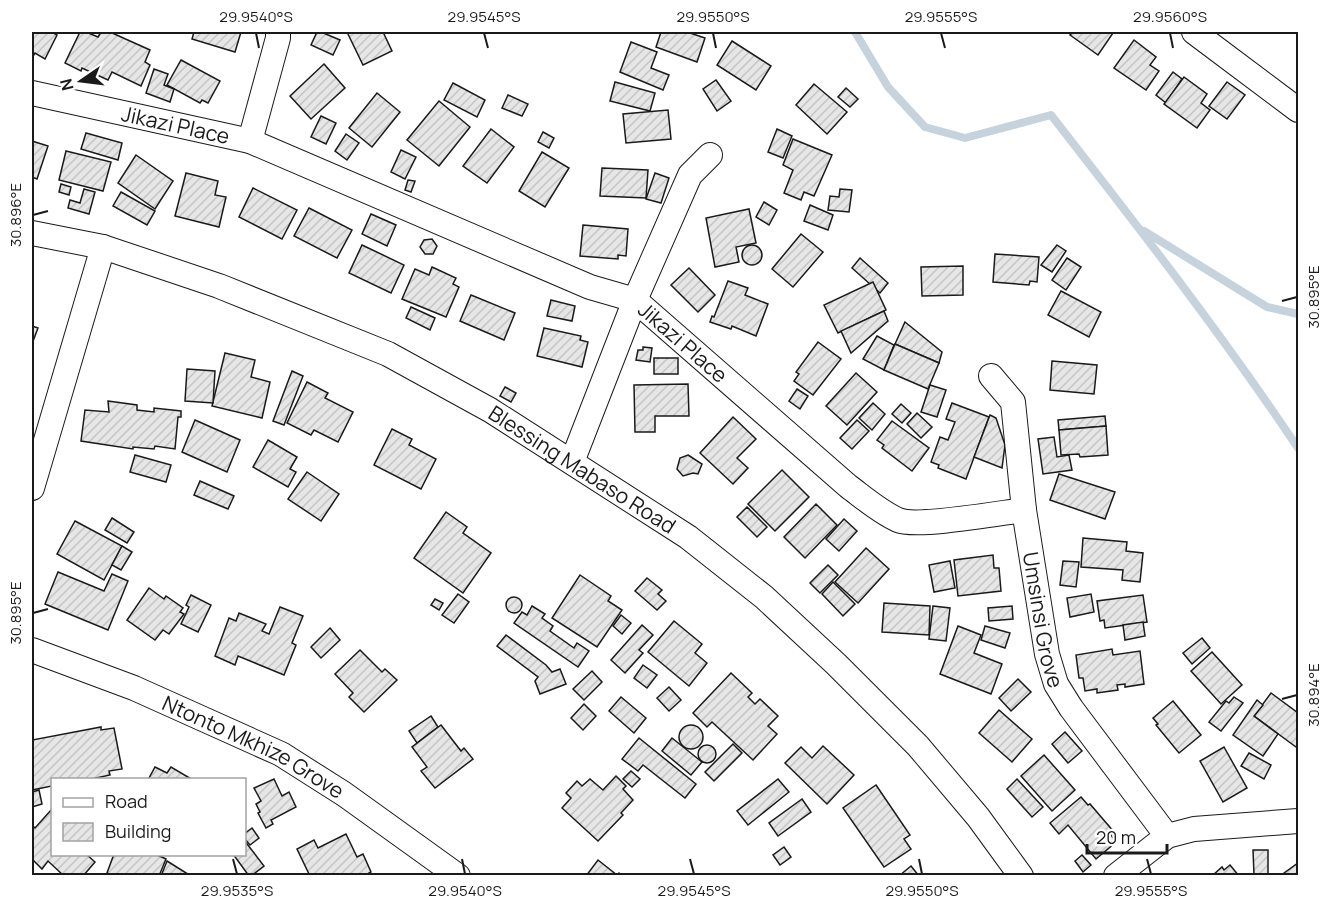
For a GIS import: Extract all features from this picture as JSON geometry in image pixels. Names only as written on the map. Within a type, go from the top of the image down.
[{"type":"street","name":"Jikazi Place","points":[[250,141],[279,38],[278,32]]},
{"type":"street","points":[[1194,32],[1298,110]]},
{"type":"street","name":"Jikazi Place","points":[[32,93],[250,141],[590,288],[635,300],[849,486],[879,509],[901,522],[934,521],[1024,510]]},
{"type":"street","points":[[572,462],[635,300],[690,175],[710,155]]},
{"type":"street","name":"Blessing Mabaso Road","points":[[32,233],[103,247],[219,286],[388,354],[490,410],[688,537],[764,597],[836,664],[918,746],[978,817],[1021,876]]},
{"type":"street","points":[[32,485],[103,247]]},
{"type":"street","name":"Umsinsi Grove","points":[[991,376],[1013,402],[1024,510],[1047,654],[1056,684],[1071,708],[1167,836]]},
{"type":"street","name":"Ntonto Mkhize Grove","points":[[32,650],[134,688],[281,754],[344,794],[458,876]]},
{"type":"street","points":[[1116,876],[1167,836],[1194,829],[1299,821]]},
{"type":"building","points":[[32,32],[52,32],[57,35],[45,59],[35,53],[32,58]]},
{"type":"building","points":[[80,32],[98,37],[101,32],[110,32],[150,50],[145,62],[150,65],[141,86],[112,72],[108,80],[65,63]]},
{"type":"building","points":[[194,32],[241,32],[235,52],[192,39]]},
{"type":"building","points":[[317,32],[340,40],[333,55],[311,45]]},
{"type":"building","points":[[347,32],[383,32],[392,51],[363,65]]},
{"type":"building","points":[[661,32],[687,32],[705,38],[697,62],[656,47]]},
{"type":"building","points":[[1073,32],[1113,33],[1098,55],[1070,35]]},
{"type":"building","points":[[1134,40],[1156,57],[1150,65],[1159,71],[1146,90],[1114,68]]},
{"type":"building","points":[[732,41],[771,66],[756,90],[717,65]]},
{"type":"building","points":[[631,42],[657,52],[651,68],[669,75],[663,90],[620,72]]},
{"type":"building","points":[[181,60],[220,81],[208,103],[202,100],[200,103],[167,85]]},
{"type":"building","points":[[324,64],[345,88],[311,119],[290,96]]},
{"type":"building","points":[[154,69],[168,74],[164,85],[174,89],[170,102],[146,93]]},
{"type":"building","points":[[1173,72],[1182,79],[1166,103],[1156,95]]},
{"type":"building","points":[[1184,77],[1207,94],[1201,103],[1210,110],[1197,128],[1164,104]]},
{"type":"building","points":[[716,80],[731,101],[717,111],[703,89]]},
{"type":"building","points":[[615,82],[655,93],[650,111],[610,101]]},
{"type":"building","points":[[1227,82],[1245,95],[1227,119],[1209,106]]},
{"type":"building","points":[[453,83],[485,100],[477,117],[444,100]]},
{"type":"building","points":[[814,84],[847,112],[827,134],[796,105]]},
{"type":"building","points":[[846,88],[858,99],[850,107],[838,97]]},
{"type":"building","points":[[377,93],[400,112],[372,147],[349,128]]},
{"type":"building","points":[[508,95],[528,104],[522,116],[502,108]]},
{"type":"building","points":[[439,101],[470,127],[439,166],[407,140]]},
{"type":"building","points":[[668,110],[671,139],[626,143],[623,114]]},
{"type":"building","points":[[321,116],[336,123],[326,144],[311,137]]},
{"type":"building","points":[[491,129],[514,147],[487,183],[463,166]]},
{"type":"building","points":[[777,129],[792,136],[783,158],[768,152]]},
{"type":"building","points":[[543,132],[554,138],[549,148],[538,142]]},
{"type":"building","points":[[86,133],[122,143],[118,160],[81,149]]},
{"type":"building","points":[[346,134],[359,143],[347,160],[335,151]]},
{"type":"building","points":[[793,139],[832,155],[814,196],[804,192],[801,200],[784,193],[793,170],[783,165]]},
{"type":"building","points":[[32,141],[48,146],[37,179],[32,177]]},
{"type":"building","points":[[401,150],[416,157],[405,179],[391,172]]},
{"type":"building","points":[[66,151],[111,162],[103,191],[59,180]]},
{"type":"building","points":[[542,152],[569,168],[545,207],[519,191]]},
{"type":"building","points":[[136,155],[173,181],[155,209],[118,183]]},
{"type":"building","points":[[602,168],[648,170],[646,198],[600,196]]},
{"type":"building","points":[[186,173],[218,181],[215,195],[226,197],[219,227],[175,216]]},
{"type":"building","points":[[655,173],[669,178],[661,203],[646,199]]},
{"type":"building","points":[[408,180],[415,181],[411,192],[405,190]]},
{"type":"building","points":[[61,184],[71,187],[69,195],[59,192]]},
{"type":"building","points":[[253,188],[297,210],[282,239],[239,217]]},
{"type":"building","points":[[84,189],[95,192],[89,214],[68,208],[70,200],[80,203]]},
{"type":"building","points":[[840,189],[852,190],[849,212],[828,210],[830,196],[839,197]]},
{"type":"building","points":[[121,192],[155,211],[147,225],[113,206]]},
{"type":"building","points":[[764,202],[777,210],[769,225],[756,217]]},
{"type":"building","points":[[810,205],[833,215],[828,230],[804,221]]},
{"type":"building","points":[[309,208],[352,230],[337,258],[294,236]]},
{"type":"building","points":[[749,209],[756,243],[736,247],[739,262],[715,267],[706,218]]},
{"type":"building","points":[[371,214],[396,225],[387,246],[362,234]]},
{"type":"building","points":[[583,225],[628,229],[626,256],[618,255],[618,259],[580,256]]},
{"type":"building","points":[[801,234],[823,252],[793,287],[772,269]]},
{"type":"building","points":[[432,239],[437,246],[433,254],[425,254],[420,247],[424,240]]},
{"type":"building","points":[[362,245],[404,265],[391,293],[349,273]]},
{"type":"building","points":[[752,245],[759,248],[762,255],[759,262],[752,265],[745,262],[742,255],[745,248]]},
{"type":"building","points":[[1057,245],[1066,251],[1052,272],[1041,265]]},
{"type":"building","points":[[995,254],[1039,257],[1037,282],[1030,281],[1029,285],[993,282]]},
{"type":"building","points":[[860,258],[888,283],[880,293],[852,268]]},
{"type":"building","points":[[1067,258],[1081,267],[1066,290],[1052,280]]},
{"type":"building","points":[[963,266],[963,295],[922,296],[921,267]]},
{"type":"building","points":[[432,267],[456,278],[453,284],[459,287],[446,317],[402,299],[415,269],[429,275]]},
{"type":"building","points":[[689,268],[715,295],[698,312],[671,285]]},
{"type":"building","points":[[728,281],[748,288],[745,295],[768,304],[756,336],[732,326],[731,329],[710,322]]},
{"type":"building","points":[[873,282],[886,310],[838,333],[824,305]]},
{"type":"building","points":[[1061,291],[1101,312],[1089,337],[1048,315]]},
{"type":"building","points":[[471,295],[515,313],[504,340],[460,321]]},
{"type":"building","points":[[551,300],[575,306],[572,321],[547,316]]},
{"type":"building","points":[[411,307],[435,318],[430,330],[406,318]]},
{"type":"building","points":[[884,311],[888,321],[851,353],[841,331]]},
{"type":"building","points":[[905,322],[942,352],[939,363],[895,344]]},
{"type":"building","points":[[32,326],[38,328],[32,344]]},
{"type":"building","points":[[544,328],[581,336],[580,340],[588,342],[582,367],[537,356]]},
{"type":"building","points":[[877,336],[894,345],[884,370],[863,359]]},
{"type":"building","points":[[818,342],[841,359],[813,395],[794,381],[799,374],[796,372]]},
{"type":"building","points":[[895,344],[939,363],[928,389],[884,370]]},
{"type":"building","points":[[643,347],[652,348],[650,362],[636,360],[638,350],[643,350]]},
{"type":"building","points":[[225,353],[255,360],[251,377],[270,382],[262,418],[212,406]]},
{"type":"building","points":[[654,358],[678,358],[678,374],[654,374]]},
{"type":"building","points":[[1052,361],[1097,365],[1094,394],[1050,390]]},
{"type":"building","points":[[187,369],[215,371],[213,403],[185,401]]},
{"type":"building","points":[[292,371],[303,376],[284,425],[273,421]]},
{"type":"building","points":[[856,373],[877,392],[847,425],[826,406]]},
{"type":"building","points":[[307,382],[328,393],[325,398],[353,412],[338,442],[314,430],[311,435],[287,423]]},
{"type":"building","points":[[688,384],[689,416],[655,416],[655,432],[635,432],[634,385]]},
{"type":"building","points":[[930,385],[946,390],[937,417],[921,412]]},
{"type":"building","points":[[505,387],[516,393],[511,402],[500,396]]},
{"type":"building","points":[[797,389],[808,396],[800,409],[789,401]]},
{"type":"building","points":[[108,401],[137,405],[137,410],[154,412],[154,408],[181,411],[181,417],[178,417],[175,449],[155,446],[154,449],[133,447],[133,449],[81,441],[85,410],[109,412]]},
{"type":"building","points":[[873,403],[885,414],[872,430],[859,418]]},
{"type":"building","points":[[952,403],[989,417],[966,479],[938,468],[939,465],[931,462],[940,437],[948,440],[955,422],[946,419]]},
{"type":"building","points":[[901,404],[911,413],[902,423],[892,414]]},
{"type":"building","points":[[917,413],[932,427],[921,438],[907,424]]},
{"type":"building","points":[[990,415],[996,418],[1005,445],[1002,468],[974,457]]},
{"type":"building","points":[[1105,416],[1106,426],[1059,430],[1058,420]]},
{"type":"building","points":[[733,417],[756,439],[737,458],[748,468],[733,484],[700,453]]},
{"type":"building","points":[[195,420],[240,440],[227,472],[182,452]]},
{"type":"building","points":[[857,420],[869,431],[852,449],[840,438]]},
{"type":"building","points":[[892,421],[929,448],[912,471],[882,448],[884,445],[877,440]]},
{"type":"building","points":[[1106,426],[1108,455],[1080,457],[1079,454],[1061,455],[1059,430]]},
{"type":"building","points":[[392,429],[412,439],[409,445],[436,459],[421,489],[374,465]]},
{"type":"building","points":[[1054,437],[1057,457],[1069,455],[1072,470],[1043,474],[1038,439]]},
{"type":"building","points":[[268,440],[297,457],[290,469],[296,472],[288,487],[253,467]]},
{"type":"building","points":[[135,455],[171,465],[166,482],[130,472]]},
{"type":"building","points":[[688,455],[702,464],[698,474],[683,476],[677,469],[680,458]]},
{"type":"building","points":[[782,470],[809,497],[775,531],[748,504]]},
{"type":"building","points":[[307,472],[339,494],[321,521],[288,499]]},
{"type":"building","points":[[1059,474],[1115,492],[1105,519],[1050,500]]},
{"type":"building","points":[[200,481],[234,496],[228,509],[194,495]]},
{"type":"building","points":[[816,504],[837,525],[805,558],[784,537]]},
{"type":"building","points":[[747,507],[767,527],[757,537],[737,517]]},
{"type":"building","points":[[446,512],[467,527],[463,533],[491,553],[463,593],[414,558]]},
{"type":"building","points":[[112,518],[134,532],[127,543],[105,530]]},
{"type":"building","points":[[844,519],[857,531],[839,551],[826,539]]},
{"type":"building","points":[[75,521],[122,546],[104,580],[57,554]]},
{"type":"building","points":[[1083,538],[1127,542],[1126,551],[1143,553],[1140,582],[1122,580],[1123,570],[1081,567]]},
{"type":"building","points":[[122,546],[132,552],[121,570],[112,565]]},
{"type":"building","points":[[866,548],[889,569],[858,603],[835,582]]},
{"type":"building","points":[[993,555],[994,568],[999,568],[1001,591],[958,596],[954,560]]},
{"type":"building","points":[[950,561],[955,588],[934,592],[929,565]]},
{"type":"building","points":[[1063,561],[1079,562],[1076,587],[1060,585]]},
{"type":"building","points":[[828,565],[838,575],[820,593],[810,583]]},
{"type":"building","points":[[58,572],[104,591],[112,574],[128,581],[108,630],[45,604]]},
{"type":"building","points":[[580,575],[611,596],[608,601],[622,610],[597,647],[552,618]]},
{"type":"building","points":[[647,578],[662,590],[658,594],[666,601],[657,610],[635,591]]},
{"type":"building","points":[[833,582],[855,604],[843,616],[822,594]]},
{"type":"building","points":[[149,588],[164,599],[166,596],[183,608],[180,612],[184,614],[169,634],[163,630],[155,640],[127,620]]},
{"type":"building","points":[[458,594],[469,602],[454,623],[442,615]]},
{"type":"building","points":[[1091,594],[1094,612],[1070,617],[1067,598]]},
{"type":"building","points":[[191,595],[211,605],[198,632],[181,624],[189,607],[186,605]]},
{"type":"building","points":[[1143,595],[1147,622],[1105,628],[1104,620],[1100,621],[1097,601]]},
{"type":"building","points":[[511,597],[517,597],[522,605],[520,611],[511,613],[506,608],[506,602]]},
{"type":"building","points":[[435,599],[443,603],[439,610],[431,605]]},
{"type":"building","points":[[884,603],[930,606],[929,635],[882,632]]},
{"type":"building","points":[[532,606],[545,614],[542,618],[553,626],[550,631],[574,648],[577,643],[589,651],[578,667],[514,623],[522,612],[527,615]]},
{"type":"building","points":[[933,606],[950,608],[946,641],[929,639]]},
{"type":"building","points":[[1012,606],[1013,619],[989,621],[988,608]]},
{"type":"building","points":[[280,607],[303,616],[292,643],[296,645],[284,675],[238,656],[235,665],[215,656],[229,618],[236,621],[239,613],[266,624],[262,631],[269,634]]},
{"type":"building","points":[[621,615],[631,623],[622,634],[613,626]]},
{"type":"building","points":[[674,621],[702,644],[695,653],[707,663],[689,686],[648,652]]},
{"type":"building","points":[[1143,622],[1145,636],[1125,640],[1123,625]]},
{"type":"building","points":[[642,625],[653,635],[639,650],[643,653],[625,673],[611,660]]},
{"type":"building","points":[[958,626],[981,635],[974,653],[1002,664],[991,694],[940,674]]},
{"type":"building","points":[[985,626],[1010,633],[1005,648],[981,640]]},
{"type":"building","points":[[330,628],[340,640],[321,658],[311,647]]},
{"type":"building","points":[[506,635],[552,672],[560,669],[566,684],[540,694],[535,681],[538,677],[497,646]]},
{"type":"building","points":[[1202,638],[1210,648],[1192,664],[1183,653]]},
{"type":"building","points":[[1112,649],[1113,655],[1140,651],[1144,684],[1125,687],[1125,684],[1117,685],[1118,690],[1097,693],[1097,689],[1085,691],[1083,678],[1079,678],[1076,655]]},
{"type":"building","points":[[360,650],[382,672],[385,669],[397,680],[364,712],[349,697],[353,693],[335,674]]},
{"type":"building","points":[[1212,652],[1242,685],[1221,704],[1191,671]]},
{"type":"building","points":[[643,665],[657,675],[647,688],[634,678]]},
{"type":"building","points":[[592,671],[602,682],[584,700],[573,689]]},
{"type":"building","points":[[731,673],[752,693],[748,697],[755,704],[760,699],[778,716],[768,726],[777,734],[753,760],[712,722],[707,727],[693,713]]},
{"type":"building","points":[[1018,679],[1031,692],[1011,711],[999,698]]},
{"type":"building","points":[[669,687],[681,700],[669,711],[657,698]]},
{"type":"building","points":[[1271,693],[1298,713],[1298,744],[1296,747],[1254,716]]},
{"type":"building","points":[[621,697],[646,718],[634,733],[609,711]]},
{"type":"building","points":[[1234,697],[1243,703],[1221,731],[1209,722],[1226,701],[1229,703]]},
{"type":"building","points":[[1257,700],[1263,705],[1254,716],[1278,734],[1263,756],[1233,735]]},
{"type":"building","points":[[1173,701],[1201,735],[1179,753],[1153,718]]},
{"type":"building","points":[[584,704],[596,716],[583,730],[571,718]]},
{"type":"building","points":[[999,710],[1032,739],[1012,762],[979,733]]},
{"type":"building","points":[[431,716],[438,727],[417,743],[409,731]]},
{"type":"building","points":[[441,725],[461,751],[464,748],[473,759],[435,788],[421,771],[427,767],[412,747]]},
{"type":"building","points":[[691,725],[696,726],[702,732],[702,742],[696,748],[691,749],[686,748],[680,742],[679,737],[680,732],[686,726]]},
{"type":"building","points":[[101,727],[101,730],[114,728],[122,769],[109,771],[110,775],[96,778],[51,778],[51,786],[32,790],[32,740]]},
{"type":"building","points":[[1065,732],[1082,751],[1068,763],[1052,744]]},
{"type":"building","points":[[639,738],[696,784],[685,798],[643,765],[638,771],[622,759]]},
{"type":"building","points":[[672,738],[702,762],[691,775],[662,751]]},
{"type":"building","points":[[733,744],[742,753],[714,781],[705,772]]},
{"type":"building","points":[[707,745],[713,748],[716,754],[713,760],[707,763],[701,760],[698,754],[701,748]]},
{"type":"building","points":[[823,746],[854,775],[827,804],[785,763],[801,747],[812,758]]},
{"type":"building","points":[[1224,747],[1247,788],[1223,802],[1200,761]]},
{"type":"building","points":[[1249,753],[1271,765],[1264,779],[1241,766]]},
{"type":"building","points":[[1044,755],[1075,790],[1052,811],[1021,776]]},
{"type":"building","points":[[155,767],[167,773],[171,767],[190,778],[149,778]]},
{"type":"building","points":[[631,771],[640,779],[632,787],[623,779]]},
{"type":"building","points":[[616,776],[626,786],[623,789],[633,800],[621,813],[623,815],[598,841],[562,808],[571,798],[566,793],[577,781],[582,786],[590,779],[603,790]]},
{"type":"building","points":[[274,779],[282,796],[289,792],[296,807],[271,820],[273,824],[266,828],[258,813],[260,812],[256,804],[261,801],[254,788]]},
{"type":"building","points":[[778,779],[789,792],[748,825],[737,811]]},
{"type":"building","points":[[1017,779],[1043,807],[1032,817],[1007,789]]},
{"type":"building","points":[[876,785],[910,835],[904,839],[911,849],[884,867],[843,808]]},
{"type":"building","points":[[39,790],[42,804],[32,807],[32,792]]},
{"type":"building","points":[[1081,797],[1114,832],[1111,835],[1116,842],[1096,859],[1068,825],[1059,834],[1050,823]]},
{"type":"building","points":[[802,799],[811,812],[778,836],[769,823]]},
{"type":"building","points":[[51,810],[51,856],[88,856],[95,862],[83,876],[64,876],[48,861],[42,869],[32,859],[32,825],[35,828]]},
{"type":"building","points":[[252,828],[259,838],[250,845],[246,840],[246,832]]},
{"type":"building","points":[[346,834],[357,857],[363,854],[371,872],[364,876],[310,876],[297,849],[314,840],[318,848]]},
{"type":"building","points":[[246,843],[264,866],[249,876],[234,856],[246,856]]},
{"type":"building","points":[[784,847],[791,857],[780,865],[773,855]]},
{"type":"building","points":[[1253,850],[1268,850],[1268,874],[1254,875]]},
{"type":"building","points":[[1082,855],[1091,865],[1083,872],[1075,861]]},
{"type":"building","points":[[113,856],[159,856],[166,859],[159,876],[113,876],[107,873]]},
{"type":"building","points":[[598,860],[617,875],[619,873],[622,876],[586,876]]},
{"type":"building","points":[[167,861],[191,876],[161,876]]},
{"type":"building","points":[[1298,863],[1298,876],[1280,876]]},
{"type":"building","points":[[1230,865],[1239,876],[1212,876],[1222,867],[1224,870]]},
{"type":"building","points":[[911,866],[919,876],[899,876]]},
{"type":"waterway","points":[[855,32],[888,87],[925,127],[965,138],[1051,115],[1208,321],[1298,448]]},
{"type":"waterway","points":[[1144,231],[1267,307],[1298,314]]}]
